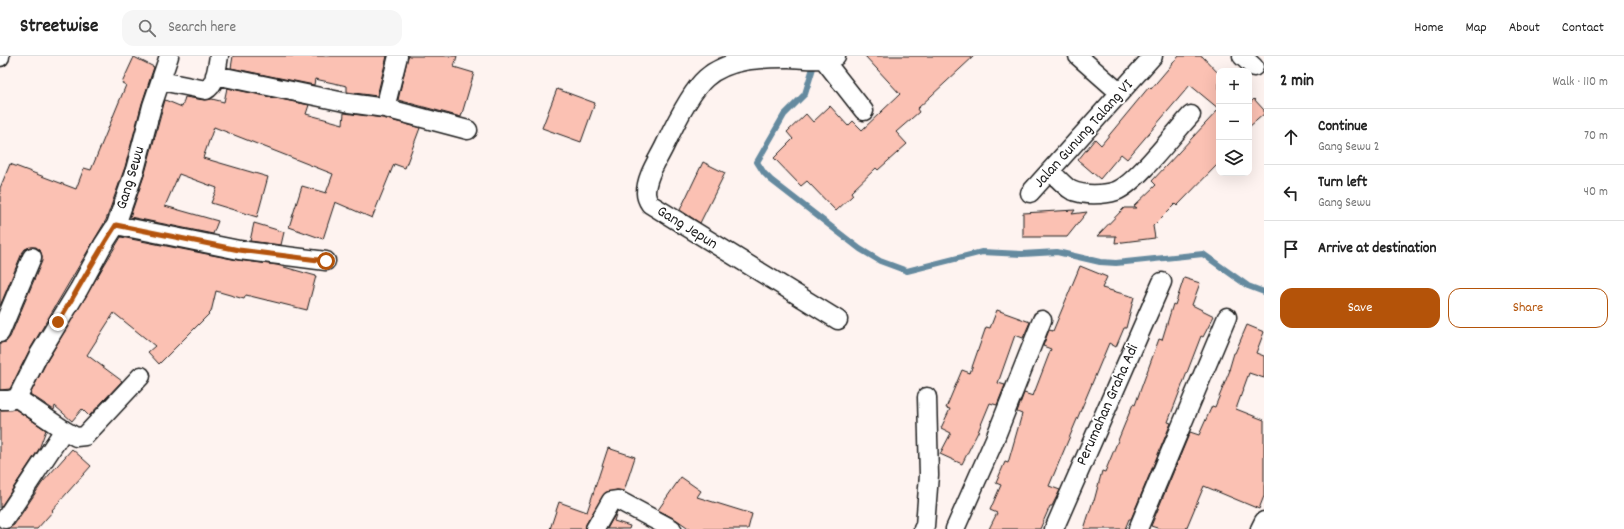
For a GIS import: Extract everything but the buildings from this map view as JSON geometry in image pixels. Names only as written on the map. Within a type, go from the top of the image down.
[{"type":"street","name":"Gang Sewu","points":[[8,399],[38,356],[80,289],[103,245],[116,225],[135,170],[152,106],[169,56]]},
{"type":"street","points":[[161,81],[206,90],[211,86],[219,56]]},
{"type":"street","points":[[385,108],[398,56]]},
{"type":"street","points":[[1078,56],[1120,93]]},
{"type":"street","name":"Jalan Gunung Talang VI","points":[[1030,193],[1051,172],[1153,56]]},
{"type":"street","name":"Gang Jepun","points":[[827,58],[787,58],[731,63],[706,78],[691,97],[676,124],[648,180],[646,195],[650,204],[838,320]]},
{"type":"street","points":[[827,58],[864,111]]},
{"type":"street","points":[[215,75],[349,103],[385,108],[468,130]]},
{"type":"street","points":[[1051,172],[1070,189],[1081,193],[1106,193],[1118,190],[1134,179],[1191,115]]},
{"type":"street","points":[[116,225],[239,250],[326,261]]},
{"type":"street","points":[[0,333],[32,257]]},
{"type":"street","name":"Perumahan Graha Adi","points":[[1054,529],[1162,282]]},
{"type":"street","points":[[1138,529],[1227,317]]},
{"type":"street","points":[[955,529],[994,441],[1042,320]]},
{"type":"street","points":[[8,399],[76,437],[85,436],[141,376]]},
{"type":"street","points":[[923,529],[925,526],[929,475],[927,397]]},
{"type":"street","points":[[5,519],[64,430]]},
{"type":"street","points":[[595,529],[611,501],[618,500],[672,529]]},
{"type":"street","points":[[1260,529],[1264,521]]},
{"type":"waterway","points":[[812,62],[813,68],[805,94],[784,115],[757,162],[764,173],[771,180],[860,249],[880,261],[907,271],[982,252],[1022,254],[1057,252],[1100,262],[1116,263],[1203,254],[1248,286],[1264,292]]},
{"type":"route","points":[[58,322],[80,289],[103,245],[116,225],[239,250],[326,261]]}]
